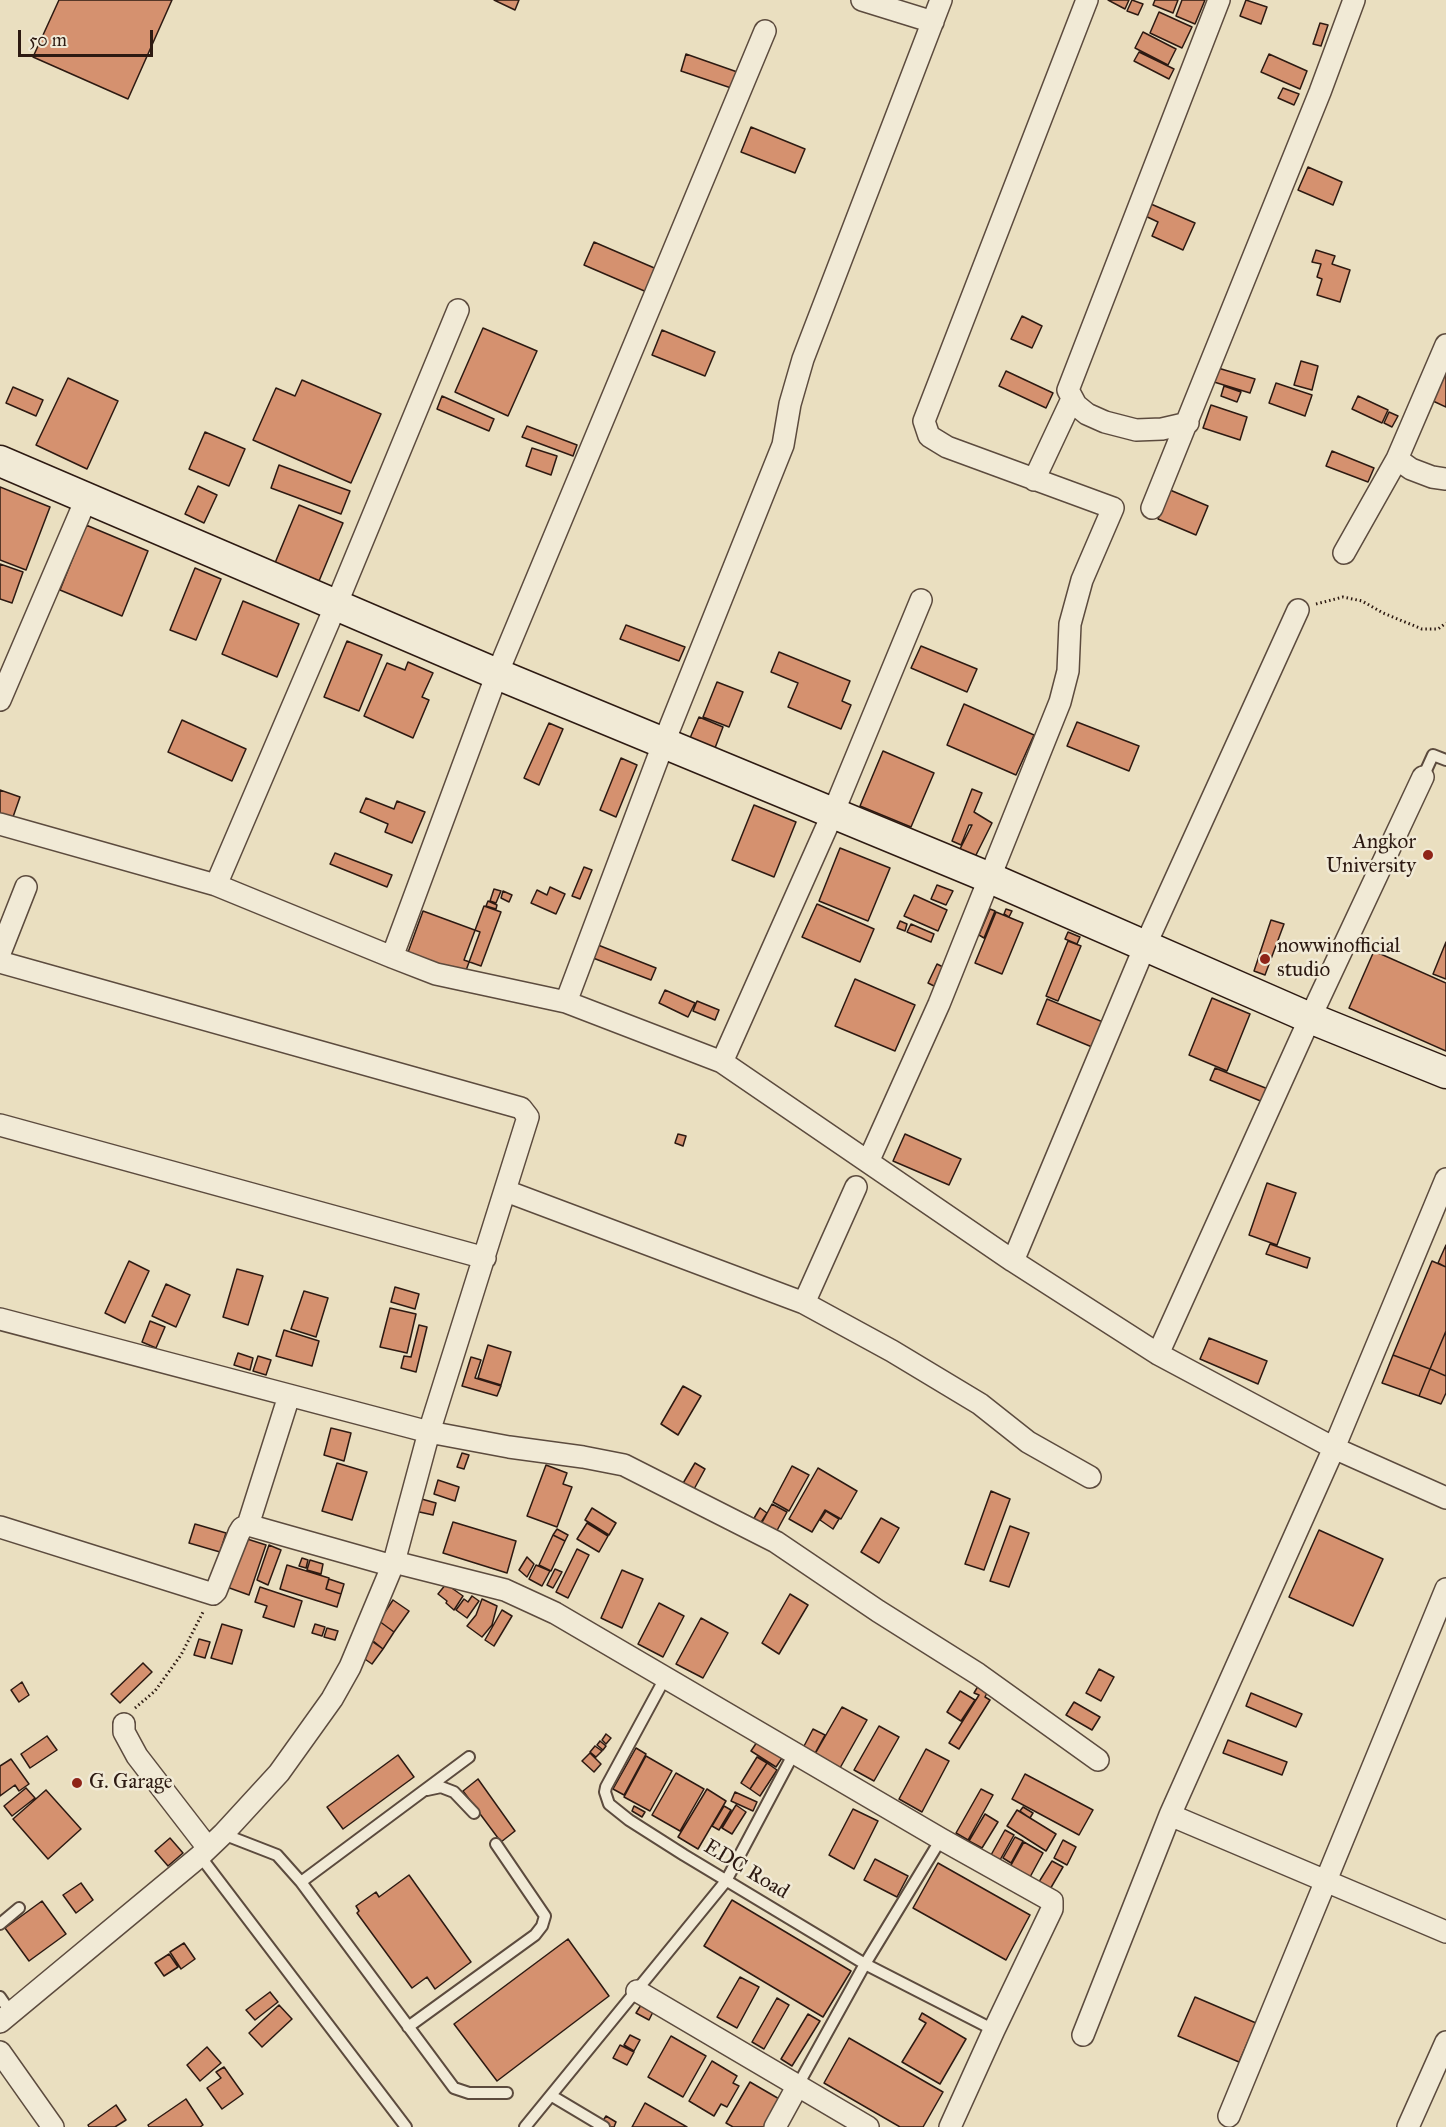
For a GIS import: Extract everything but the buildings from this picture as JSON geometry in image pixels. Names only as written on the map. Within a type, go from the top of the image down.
[{"type":"street","points":[[862,0],[933,22]]},
{"type":"street","points":[[566,1002],[664,742],[783,445],[790,404],[803,359],[942,0]]},
{"type":"street","points":[[1188,423],[1162,429],[1136,430],[1105,422],[1087,414],[1076,405],[1068,390],[1219,0]]},
{"type":"street","points":[[1152,508],[1316,103],[1354,0]]},
{"type":"street","points":[[868,1162],[939,1004],[1060,702],[1068,671],[1070,624],[1083,580],[1113,508],[947,447],[929,436],[924,421],[1080,3]]},
{"type":"street","points":[[392,957],[497,674],[765,31]]},
{"type":"street","points":[[216,885],[336,605],[458,310]]},
{"type":"street","points":[[1344,553],[1397,459],[1446,345]]},
{"type":"street","points":[[1034,480],[1072,399]]},
{"type":"street","points":[[1397,459],[1411,469],[1432,477],[1446,479]]},
{"type":"street","points":[[0,461],[497,674],[990,878],[1310,1018],[1446,1073]]},
{"type":"street","points":[[0,700],[87,497]]},
{"type":"street","points":[[723,1062],[833,813],[921,600]]},
{"type":"street","points":[[1013,1262],[1145,946],[1298,610]]},
{"type":"street","points":[[1158,1354],[1310,1018],[1423,777]]},
{"type":"street","points":[[0,824],[216,885],[436,974],[566,1002],[723,1062],[1013,1262],[1158,1354],[1334,1448],[1446,1498]]},
{"type":"street","points":[[0,953],[26,887]]},
{"type":"street","points":[[0,962],[521,1108],[528,1117],[429,1432],[394,1564],[351,1667],[332,1699],[279,1773],[210,1846],[4,2011]]},
{"type":"street","points":[[0,1125],[484,1258]]},
{"type":"street","points":[[1083,2035],[1170,1815],[1334,1448],[1446,1179]]},
{"type":"street","points":[[804,1303],[856,1187]]},
{"type":"street","points":[[506,1191],[804,1303],[892,1351],[980,1404],[1028,1442],[1090,1477]]},
{"type":"street","points":[[0,1319],[429,1432],[624,1465],[776,1542],[878,1611],[978,1674],[1098,1760]]},
{"type":"street","points":[[248,1525],[289,1396]]},
{"type":"street","points":[[0,1527],[213,1594],[239,1533],[248,1525],[394,1564],[469,1580],[521,1597],[555,1613],[941,1839],[1052,1901],[1052,1909],[950,2127]]},
{"type":"street","points":[[1229,2116],[1446,1589]]},
{"type":"street","points":[[124,1724],[124,1732],[137,1756],[210,1846]]},
{"type":"street","points":[[1170,1815],[1446,1932]]},
{"type":"street","points":[[637,1991],[868,2127]]},
{"type":"street","points":[[1408,2127],[1446,2042]]},
{"type":"street","points":[[0,2052],[53,2127]]},
{"type":"street","points":[[776,2127],[798,2085]]},
{"type":"lane","points":[[1423,777],[1433,755],[1446,760]]},
{"type":"lane","name":"EDC Road","points":[[665,1678],[606,1787],[606,1800],[616,1811],[726,1881],[865,1964],[994,2030]]},
{"type":"lane","points":[[525,2127],[726,1881],[794,1753]]},
{"type":"lane","points":[[301,1882],[469,1757]]},
{"type":"lane","points":[[424,1791],[441,1787],[454,1792],[474,1813]]},
{"type":"lane","points":[[798,2085],[865,1964],[941,1839]]},
{"type":"lane","points":[[408,2027],[535,1935],[543,1926],[545,1916],[496,1844]]},
{"type":"lane","points":[[210,1846],[277,1854],[301,1882],[453,2088],[469,2094],[507,2093]]},
{"type":"lane","points":[[210,1846],[406,2127]]},
{"type":"lane","points":[[0,1924],[19,1908]]},
{"type":"lane","points":[[552,2096],[604,2127]]},
{"type":"path","points":[[1298,610],[1343,597],[1362,601],[1383,613],[1422,629],[1438,628],[1446,623]]},
{"type":"path","points":[[124,1724],[134,1709],[155,1690],[181,1655],[213,1594]]},
{"type":"place","name":"Angkor University","points":[[1428,855]]},
{"type":"place","name":"nowwinofficial studio","points":[[1265,959]]},
{"type":"place","name":"G. Garage","points":[[77,1783]]}]
